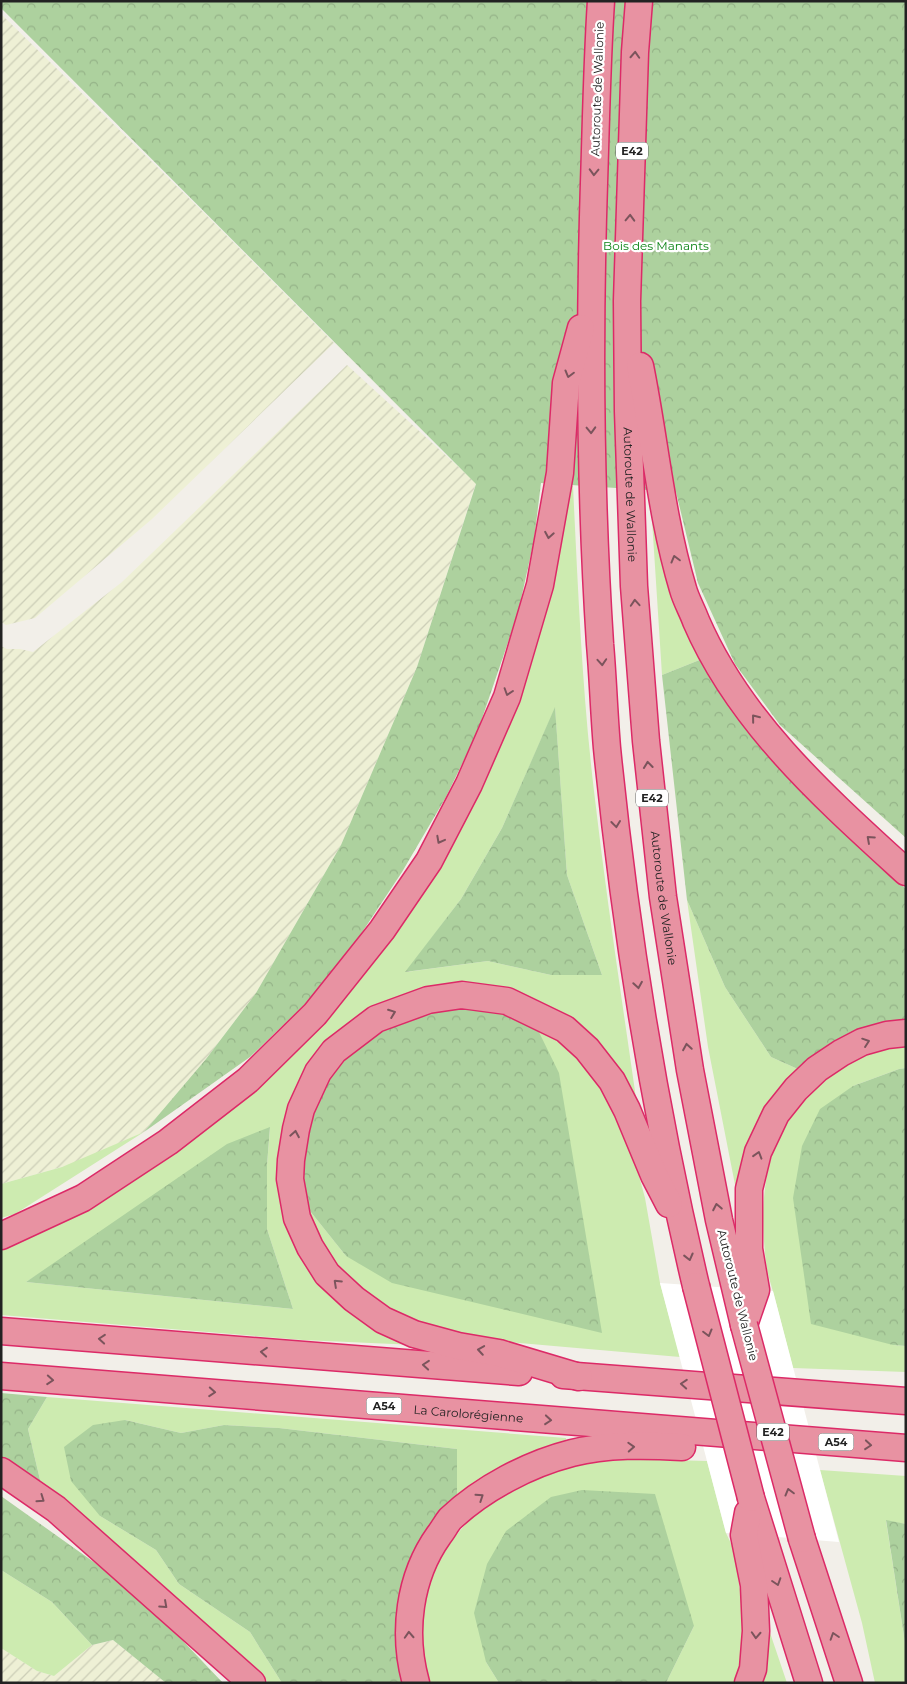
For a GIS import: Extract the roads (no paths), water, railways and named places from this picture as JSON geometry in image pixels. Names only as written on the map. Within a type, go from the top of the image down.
[{"type":"highway","name":"Autoroute de Wallonie","points":[[602,1],[598,49],[590,293],[590,410],[596,568],[607,746],[627,912],[653,1077],[696,1286],[751,1498],[753,1535]]},
{"type":"highway","name":"Autoroute de Wallonie","points":[[639,1],[635,52],[627,301],[628,411],[634,586],[648,760],[663,897],[690,1070],[720,1220],[746,1289],[744,1325],[802,1539],[849,1683]]},
{"type":"highway","points":[[1,1236],[83,1198],[168,1142],[248,1080],[315,1014],[382,930],[429,861],[469,784],[506,697],[540,585],[560,473],[566,382],[590,293]]},
{"type":"highway","points":[[627,301],[649,413],[658,479],[673,554],[684,591],[706,645],[738,698],[786,756],[852,822],[906,872]]},
{"type":"highway","points":[[579,1377],[499,1353],[458,1346],[414,1334],[383,1320],[354,1299],[327,1274],[310,1247],[297,1218],[290,1179],[291,1160],[301,1109],[318,1072],[334,1051],[376,1020],[428,1000],[462,995],[506,1001],[565,1029],[587,1049],[612,1081],[627,1110],[654,1175],[683,1229]]},
{"type":"highway","points":[[746,1289],[749,1249],[749,1189],[758,1152],[776,1114],[796,1089],[841,1053],[862,1042],[906,1032]]},
{"type":"highway","points":[[1,1331],[906,1401]]},
{"type":"highway","name":"La Carolorégienne","points":[[1,1376],[906,1448]]},
{"type":"highway","points":[[803,1393],[906,1384]]},
{"type":"highway","points":[[416,1683],[411,1665],[409,1622],[415,1581],[429,1549],[450,1520],[476,1499],[507,1479],[539,1464],[574,1452],[605,1448],[694,1447],[767,1437]]},
{"type":"highway","points":[[1,1471],[56,1509],[252,1683]]},
{"type":"highway","points":[[748,1683],[753,1669],[756,1631],[753,1535]]},
{"type":"highway","points":[[753,1535],[809,1683]]},
{"type":"park label","name":"Bois des Manants","points":[[656,245]]}]
